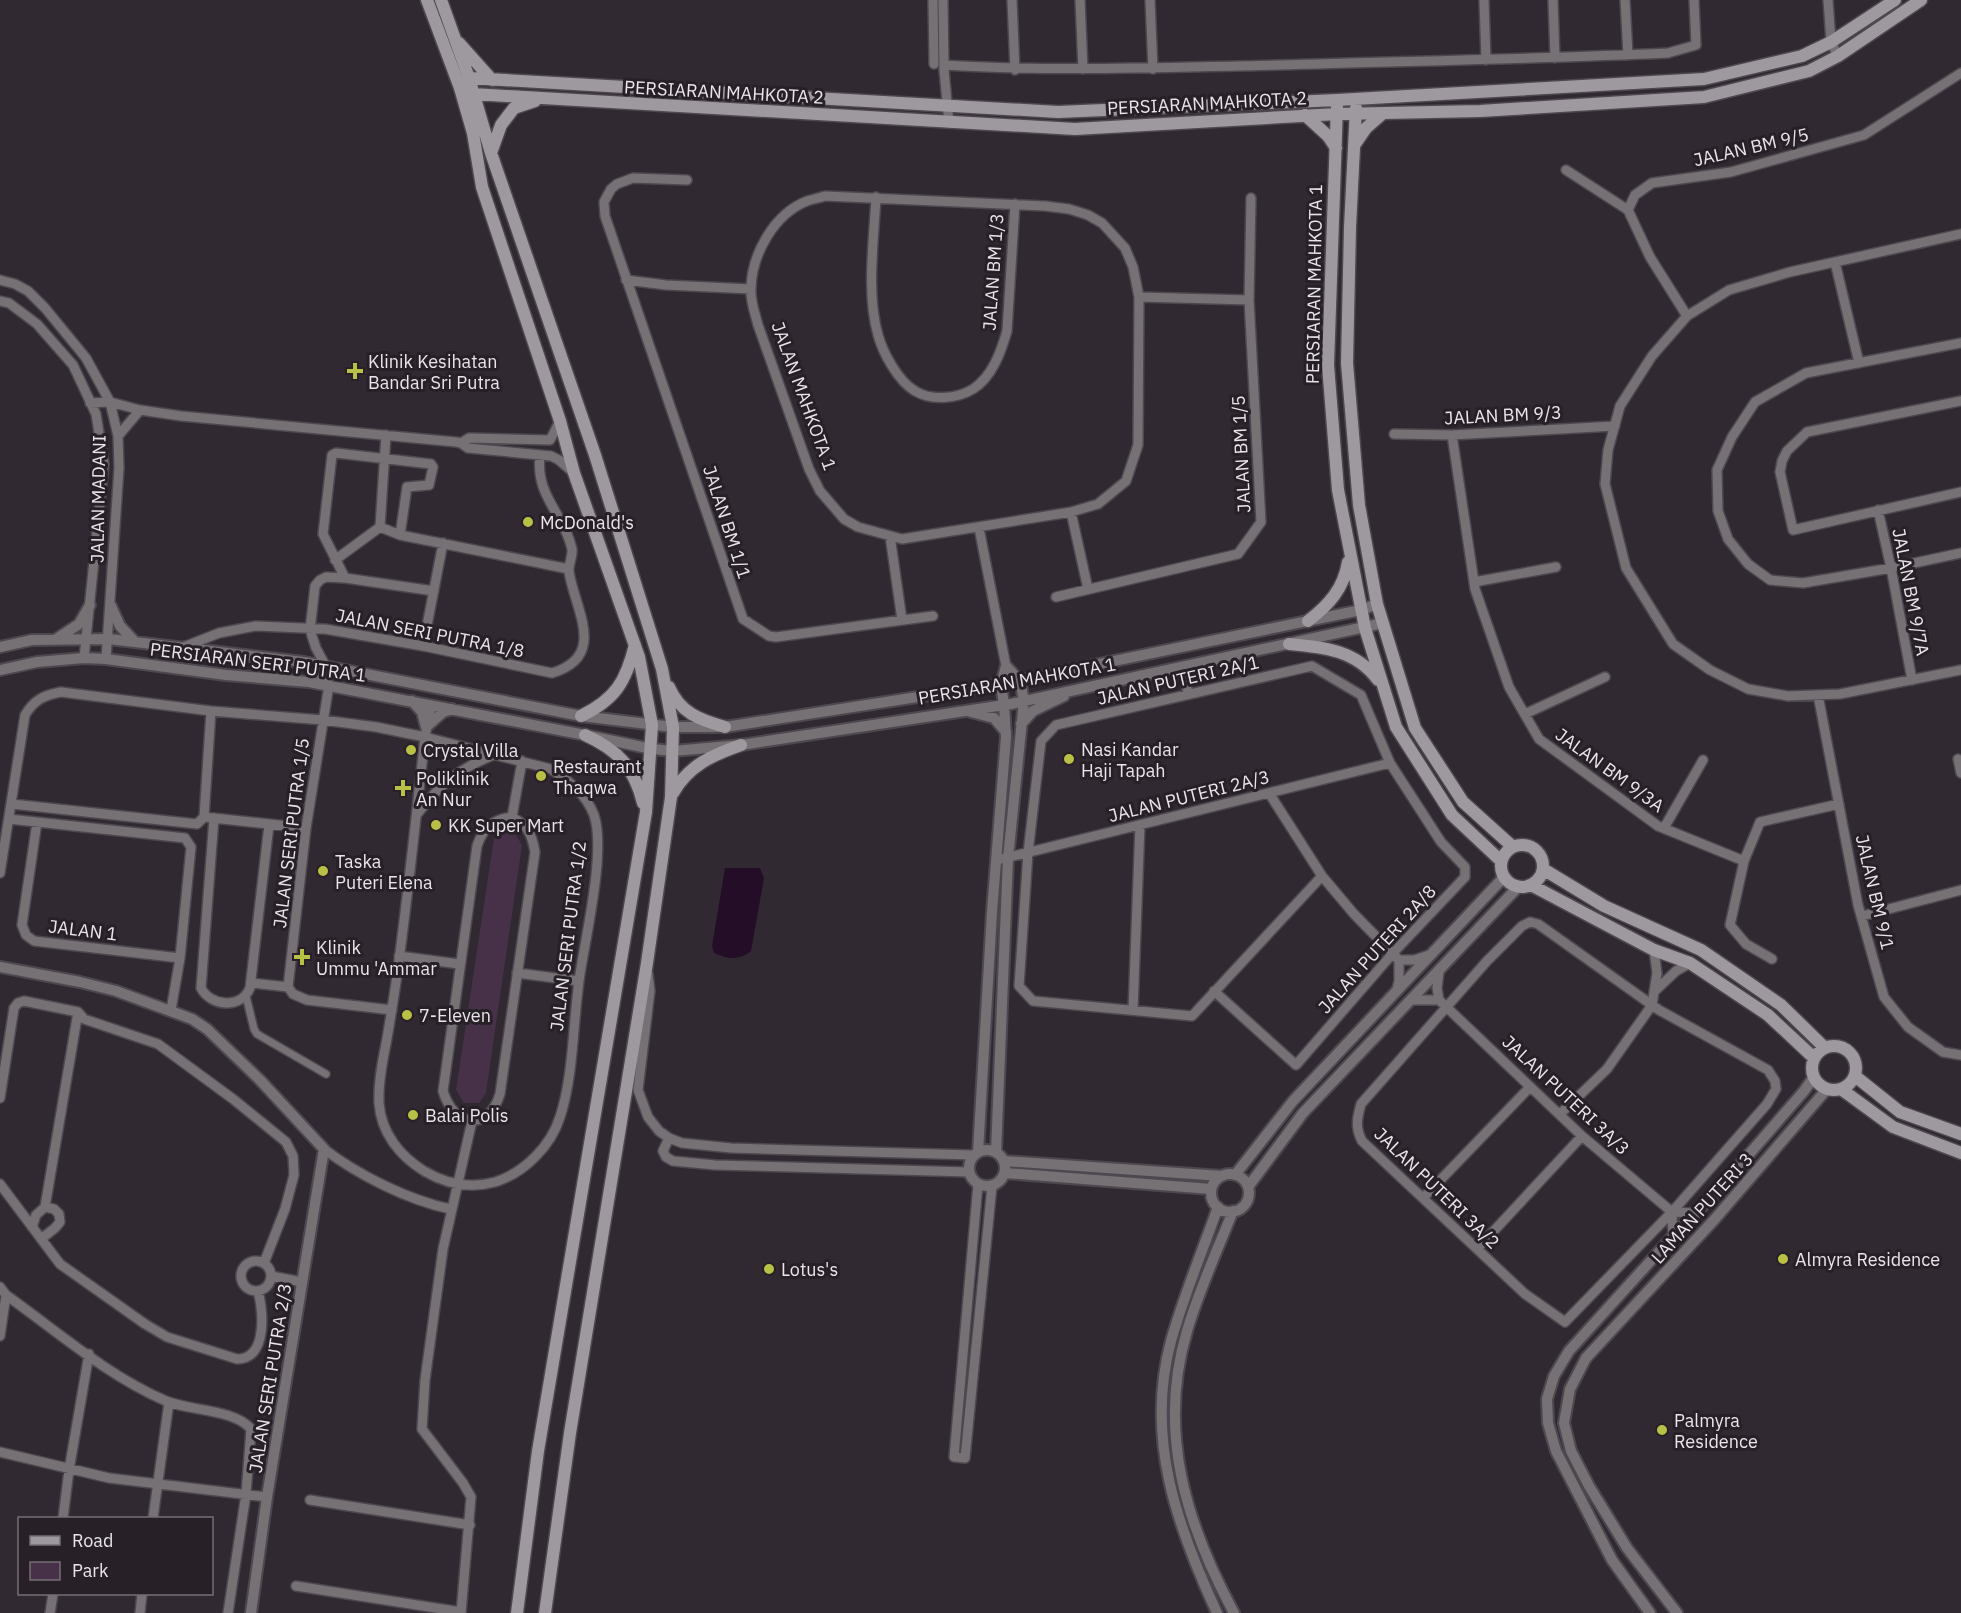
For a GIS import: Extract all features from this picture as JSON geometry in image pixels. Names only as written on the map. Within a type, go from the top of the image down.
[{"type":"main road","points":[[426,0],[460,88],[473,133],[482,187],[560,421],[574,473],[635,645],[652,725],[646,813],[538,1451],[517,1613]]},
{"type":"main road","points":[[426,0],[477,164]]},
{"type":"main road","points":[[441,0],[469,78],[490,153],[595,455],[662,669],[671,692],[688,713],[699,720],[725,727]]},
{"type":"main road","name":"PERSIARAN MAHKOTA 2","points":[[469,78],[1058,112],[1337,100],[1704,79],[1802,56],[1831,42],[1894,0]]},
{"type":"main road","name":"PERSIARAN MAHKOTA 2","points":[[473,94],[1075,129],[1305,115],[1480,111],[1704,97],[1809,71],[1838,56],[1921,0]]},
{"type":"main road","points":[[455,39],[492,80]]},
{"type":"main road","points":[[460,88],[469,78]]},
{"type":"main road","points":[[460,88],[473,94]]},
{"type":"main road","name":"PERSIARAN MAHKOTA 1","points":[[1355,98],[1347,363],[1359,505],[1377,604],[1415,728],[1463,802],[1513,847],[1526,845],[1532,847],[1541,857],[1543,869],[1604,906],[1701,950],[1781,1005],[1824,1047],[1840,1046],[1847,1049],[1856,1061],[1855,1076]]},
{"type":"main road","points":[[490,153],[501,125],[514,108],[541,99]]},
{"type":"main road","name":"PERSIARAN MAHKOTA 1","points":[[1337,100],[1328,365],[1338,490],[1361,610],[1396,727],[1452,815],[1501,861]]},
{"type":"main road","points":[[1355,144],[1366,128],[1382,114]]},
{"type":"main road","points":[[1305,115],[1328,136],[1336,148]]},
{"type":"main road","points":[[1308,621],[1324,609],[1337,592],[1346,575],[1350,552]]},
{"type":"main road","points":[[1289,644],[1342,652],[1371,670],[1384,688]]},
{"type":"main road","points":[[581,716],[605,702],[616,692],[625,677],[635,645]]},
{"type":"main road","points":[[545,1613],[570,1433],[647,963],[671,797],[673,727],[662,669]]},
{"type":"main road","points":[[585,735],[606,745],[627,766],[639,788],[646,813]]},
{"type":"main road","points":[[671,797],[680,781],[692,768],[705,759],[741,745]]},
{"type":"main road","points":[[1513,847],[1508,850],[1501,861],[1504,878],[1511,884],[1518,887],[1531,885],[1537,881],[1543,869]]},
{"type":"main road","points":[[1531,885],[1654,950],[1690,963],[1768,1015],[1814,1059]]},
{"type":"main road","points":[[1824,1047],[1814,1059],[1812,1066],[1814,1077],[1820,1085],[1827,1089],[1841,1089],[1847,1086],[1855,1076],[1900,1112],[1961,1134]]},
{"type":"main road","points":[[1841,1089],[1893,1127],[1961,1153]]},
{"type":"street","points":[[933,0],[934,64]]},
{"type":"street","points":[[943,0],[944,65],[949,123]]},
{"type":"street","points":[[1012,0],[1014,69]]},
{"type":"street","points":[[1080,0],[1083,69]]},
{"type":"street","points":[[1150,0],[1153,69]]},
{"type":"street","points":[[1484,0],[1486,60]]},
{"type":"street","points":[[1553,0],[1555,58]]},
{"type":"street","points":[[1625,0],[1628,55]]},
{"type":"street","points":[[944,65],[1014,69],[1153,69],[1668,53],[1696,45],[1694,0]]},
{"type":"street","points":[[1828,0],[1831,42],[1838,56]]},
{"type":"street","name":"JALAN BM 9/5","points":[[1628,210],[1635,195],[1652,183],[1731,172],[1864,135],[1961,73]]},
{"type":"street","points":[[1566,170],[1628,210],[1650,257],[1686,316]]},
{"type":"street","name":"JALAN BM 1/1","points":[[687,180],[633,178],[617,184],[606,197],[604,209],[626,280],[743,619],[769,636],[776,637],[933,616]]},
{"type":"street","name":"JALAN MAHKOTA 1","points":[[825,196],[1015,204],[1069,209],[1088,215],[1102,224],[1125,248],[1133,267],[1139,297],[1138,445],[1126,481],[1098,504],[1071,512],[902,539],[858,526],[844,519],[820,491],[809,469],[758,325],[752,305],[751,289],[756,255],[776,225],[790,211],[807,201],[825,196]]},
{"type":"street","name":"JALAN BM 1/3","points":[[876,197],[873,304],[878,335],[890,362],[907,384],[915,391],[936,397],[955,396],[974,388],[995,365],[1002,348],[1007,331],[1015,204]]},
{"type":"street","name":"JALAN BM 1/5","points":[[1056,597],[1238,554],[1261,522],[1249,300],[1251,198]]},
{"type":"street","points":[[1961,234],[1790,272],[1729,290],[1686,316],[1652,356],[1620,406],[1608,450],[1605,484],[1626,568],[1673,644],[1710,670],[1748,688],[1788,696],[1840,694],[1961,670]]},
{"type":"street","points":[[1835,262],[1859,363]]},
{"type":"street","name":"JALAN MADANI","points":[[0,280],[28,291],[45,308],[86,358],[110,402],[118,436],[119,468],[106,659]]},
{"type":"street","points":[[626,280],[666,285],[751,289]]},
{"type":"street","points":[[1139,297],[1249,300]]},
{"type":"street","name":"JALAN MADANI","points":[[0,301],[9,303],[37,324],[73,365],[96,414],[104,464],[84,658]]},
{"type":"street","points":[[1961,343],[1806,373],[1755,402],[1732,437],[1717,470],[1718,511],[1728,539],[1748,564],[1770,580],[1803,583],[1961,553]]},
{"type":"street","points":[[1961,401],[1807,432],[1787,451],[1780,472],[1793,530],[1961,492]]},
{"type":"street","points":[[90,403],[110,402],[140,410],[284,427],[459,443],[468,448],[540,455],[559,460],[574,473]]},
{"type":"street","points":[[118,436],[140,410]]},
{"type":"street","points":[[459,443],[469,438],[550,440],[560,421]]},
{"type":"street","name":"JALAN BM 9/3","points":[[1394,434],[1452,435],[1615,426]]},
{"type":"street","points":[[380,527],[386,435]]},
{"type":"street","name":"JALAN BM 9/3A","points":[[1452,435],[1474,582],[1509,687],[1539,739],[1664,828],[1744,861]]},
{"type":"street","points":[[345,578],[322,534],[332,455],[336,453],[384,457],[431,464],[433,467],[429,485],[407,487],[400,535]]},
{"type":"street","name":"JALAN SERI PUTRA 1/8","points":[[181,648],[219,633],[256,626],[325,629],[423,646],[552,673],[567,668],[579,657],[586,634],[568,569],[572,551],[542,486],[538,471],[540,455]]},
{"type":"street","name":"JALAN BM 9/7A","points":[[1878,510],[1912,680]]},
{"type":"street","points":[[1071,512],[1088,589]]},
{"type":"street","points":[[380,527],[400,535],[568,569]]},
{"type":"street","points":[[334,560],[380,527]]},
{"type":"street","points":[[979,528],[1006,666],[1001,684],[1006,732],[996,1152]]},
{"type":"street","points":[[890,536],[902,620]]},
{"type":"street","points":[[423,646],[442,543]]},
{"type":"street","points":[[1474,582],[1556,567]]},
{"type":"street","points":[[325,665],[310,630],[315,586],[320,580],[326,577],[345,578],[434,591]]},
{"type":"street","name":"PERSIARAN MAHKOTA 1","points":[[652,725],[725,727],[1020,681],[1361,610],[1377,604]]},
{"type":"street","points":[[55,639],[79,624],[90,605]]},
{"type":"street","points":[[111,606],[120,626],[135,642]]},
{"type":"street","name":"PERSIARAN MAHKOTA 1","points":[[652,749],[673,751],[741,745],[1004,705],[1383,623]]},
{"type":"street","name":"PERSIARAN SERI PUTRA 1","points":[[0,647],[32,640],[108,639],[304,662],[453,689],[581,716],[652,725]]},
{"type":"street","name":"PERSIARAN SERI PUTRA 1","points":[[0,670],[36,662],[84,658],[226,675],[309,682],[652,749]]},
{"type":"street","points":[[304,662],[318,671],[329,685]]},
{"type":"street","points":[[1185,678],[1206,662]]},
{"type":"street","points":[[976,1154],[1002,859],[1024,701],[1020,681],[1006,666]]},
{"type":"street","name":"JALAN PUTERI 2A/1","points":[[1214,991],[1192,1016],[1033,1001],[1019,986],[1028,853],[1041,741],[1056,725],[1312,666],[1361,695],[1390,763]]},
{"type":"street","points":[[1170,670],[1185,678]]},
{"type":"street","points":[[1525,714],[1605,677]]},
{"type":"street","points":[[1185,678],[1188,694]]},
{"type":"street","points":[[309,682],[319,690],[326,704]]},
{"type":"street","name":"JALAN SERI PUTRA 1/5","points":[[288,987],[306,828],[329,685]]},
{"type":"street","points":[[453,689],[431,705],[426,732],[392,1010],[380,1080],[379,1105],[384,1126],[395,1147],[412,1164],[432,1176],[457,1185]]},
{"type":"street","points":[[1021,724],[1033,711],[1078,689]]},
{"type":"street","name":"JALAN SERI PUTRA 1/2","points":[[0,873],[25,715],[30,706],[39,699],[61,692],[211,711],[323,720],[426,732],[550,769],[568,780],[583,795],[594,816],[598,837],[597,861],[560,1118],[548,1142],[528,1163],[505,1178],[482,1185],[457,1185]]},
{"type":"street","name":"JALAN BM 9/1","points":[[1818,695],[1862,916],[1884,997],[1908,1027],[1943,1052],[1961,1055]]},
{"type":"street","points":[[412,701],[422,712],[426,732]]},
{"type":"street","points":[[426,732],[443,712],[452,709]]},
{"type":"street","points":[[211,711],[209,818],[201,988],[211,1000],[239,1002],[246,996],[251,983],[269,825]]},
{"type":"street","points":[[963,711],[994,718],[1006,732]]},
{"type":"street","points":[[416,815],[432,794],[450,777],[472,763],[496,754]]},
{"type":"street","points":[[1958,759],[1961,773]]},
{"type":"street","points":[[512,817],[522,760]]},
{"type":"street","points":[[1664,828],[1703,760]]},
{"type":"street","name":"JALAN PUTERI 2A/3","points":[[1002,859],[1390,763]]},
{"type":"street","name":"JALAN PUTERI 2A/8","points":[[1214,991],[1296,1065],[1396,957],[1465,877],[1465,867],[1441,842],[1390,763]]},
{"type":"street","points":[[1269,793],[1322,876],[1354,914],[1396,957],[1414,960],[1430,956]]},
{"type":"street","points":[[12,804],[197,824],[209,818],[306,828]]},
{"type":"street","points":[[1772,959],[1746,944],[1730,925],[1744,861],[1760,822],[1839,804]]},
{"type":"street","points":[[512,817],[522,822],[529,830],[535,852],[497,1105],[482,1119],[472,1121],[456,1115],[446,1103],[443,1091],[459,964],[477,846],[481,834],[490,824],[501,818],[512,817]]},
{"type":"street","points":[[9,819],[185,838],[191,847],[180,958],[171,1010]]},
{"type":"street","name":"JALAN 1","points":[[37,822],[22,925],[26,935],[34,941],[180,958]]},
{"type":"street","points":[[1133,1010],[1140,825]]},
{"type":"street","points":[[1214,991],[1322,876]]},
{"type":"street","points":[[1235,1175],[1293,1101],[1504,878]]},
{"type":"street","points":[[1248,1188],[1303,1113],[1518,887]]},
{"type":"street","points":[[1862,916],[1961,890]]},
{"type":"street","points":[[1412,1000],[1443,1003],[1522,926],[1530,922],[1538,924],[1652,1005],[1768,1070],[1775,1081],[1776,1089],[1767,1104],[1672,1212],[1673,1236]]},
{"type":"street","points":[[1560,1114],[1607,1069],[1652,1005],[1657,973],[1654,950]]},
{"type":"street","points":[[399,956],[459,964]]},
{"type":"street","points":[[1396,957],[1399,981],[1397,989]]},
{"type":"street","points":[[647,963],[650,991],[638,1090],[648,1117],[659,1131],[669,1138],[682,1143],[731,1148],[976,1154]]},
{"type":"street","points":[[1656,990],[1676,971],[1690,963]]},
{"type":"street","points":[[0,967],[80,981],[116,991],[192,1019],[207,1029],[260,1080],[324,1149],[361,1173],[392,1188],[436,1206],[450,1209]]},
{"type":"street","points":[[1438,972],[1437,988],[1443,1003]]},
{"type":"street","points":[[517,973],[579,981]]},
{"type":"street","points":[[251,983],[288,987],[293,994],[307,1000],[392,1010]]},
{"type":"street","points":[[246,996],[257,1034],[326,1074]]},
{"type":"street","points":[[0,1098],[14,1008],[18,1003],[24,1001],[78,1012],[84,1019],[158,1044],[233,1099],[286,1142],[293,1156],[294,1175],[285,1209],[264,1263]]},
{"type":"street","name":"JALAN PUTERI 3A/3","points":[[1443,1003],[1582,1136],[1672,1212]]},
{"type":"street","name":"JALAN PUTERI 3A/2","points":[[1443,1003],[1361,1104],[1357,1116],[1357,1131],[1362,1141],[1525,1294],[1562,1321],[1569,1321],[1672,1212]]},
{"type":"street","points":[[32,1227],[36,1215],[45,1207],[78,1012]]},
{"type":"street","points":[[1650,1613],[1612,1560],[1556,1451],[1548,1423],[1547,1399],[1554,1376],[1569,1351],[1751,1154],[1814,1077]]},
{"type":"street","points":[[1424,1197],[1530,1088]]},
{"type":"street","name":"LAMAN PUTERI 3","points":[[1677,1613],[1627,1548],[1589,1486],[1571,1451],[1564,1423],[1570,1389],[1586,1358],[1751,1179],[1827,1089]]},
{"type":"street","points":[[296,1586],[461,1612],[471,1497],[422,1429],[427,1368],[443,1249],[450,1209],[472,1121]]},
{"type":"street","points":[[1477,1249],[1582,1136]]},
{"type":"street","points":[[669,1138],[663,1150],[666,1157],[673,1161],[716,1165],[969,1172]]},
{"type":"street","name":"JALAN SERI PUTRA 2/3","points":[[251,1613],[267,1497],[324,1149]]},
{"type":"street","points":[[978,1184],[954,1457],[965,1458],[992,1186],[1005,1173],[1004,1161],[996,1152],[984,1150],[970,1160],[969,1172],[971,1178],[978,1184],[992,1186]]},
{"type":"street","points":[[1004,1161],[1235,1175],[1245,1182],[1248,1188],[1247,1200],[1239,1209],[1233,1211],[1218,1208],[1212,1199],[1213,1184],[1222,1176]]},
{"type":"street","points":[[1005,1173],[1211,1189]]},
{"type":"street","points":[[0,1184],[60,1264],[166,1337],[237,1359],[251,1355],[262,1330],[263,1318],[258,1291]]},
{"type":"street","points":[[41,1239],[56,1228],[60,1222],[59,1214],[54,1209],[45,1207]]},
{"type":"street","points":[[1217,1613],[1184,1536],[1172,1499],[1164,1462],[1162,1425],[1163,1387],[1170,1343],[1218,1208]]},
{"type":"street","points":[[1233,1211],[1186,1334],[1177,1375],[1174,1416],[1176,1455],[1192,1520],[1234,1613]]},
{"type":"street","points":[[1672,1212],[1695,1213]]},
{"type":"street","points":[[254,1261],[264,1263],[270,1268],[271,1276],[266,1287],[258,1291],[253,1290],[242,1281],[242,1271],[245,1266],[254,1261]]},
{"type":"street","points":[[271,1276],[302,1282]]},
{"type":"street","points":[[0,1336],[3,1291]]},
{"type":"street","points":[[3,1291],[131,1385],[169,1402],[237,1418],[247,1424],[252,1434],[246,1494],[228,1613]]},
{"type":"street","points":[[63,1517],[89,1354]]},
{"type":"street","points":[[153,1517],[169,1402]]},
{"type":"street","points":[[0,1452],[109,1479],[267,1497]]},
{"type":"street","points":[[310,1500],[470,1526]]},
{"type":"street","points":[[50,1613],[53,1595]]},
{"type":"street","points":[[140,1613],[142,1595]]},
{"type":"green space","points":[[504,830],[514,832],[522,845],[486,1093],[479,1103],[464,1103],[456,1090],[494,838]]},
{"type":"shaded area","points":[[725,868],[760,868],[764,878],[751,951],[737,958],[728,958],[714,953],[712,946]]},
{"type":"place","name":"Klinik Kesihatan Bandar Sri Putra","points":[[355,371]]},
{"type":"place","name":"McDonald's","points":[[528,522]]},
{"type":"place","name":"Crystal Villa","points":[[411,750]]},
{"type":"place","name":"Nasi Kandar Haji Tapah","points":[[1069,759]]},
{"type":"place","name":"Restaurant Thaqwa","points":[[541,776]]},
{"type":"place","name":"Poliklinik An Nur","points":[[403,788]]},
{"type":"place","name":"KK Super Mart","points":[[436,825]]},
{"type":"place","name":"Taska Puteri Elena","points":[[323,871]]},
{"type":"place","name":"Klinik Ummu 'Ammar","points":[[302,957]]},
{"type":"place","name":"7-Eleven","points":[[407,1015]]},
{"type":"place","name":"Balai Polis","points":[[413,1115]]},
{"type":"place","name":"Almyra Residence","points":[[1783,1259]]},
{"type":"place","name":"Lotus's","points":[[769,1269]]},
{"type":"place","name":"Palmyra Residence","points":[[1662,1430]]}]
